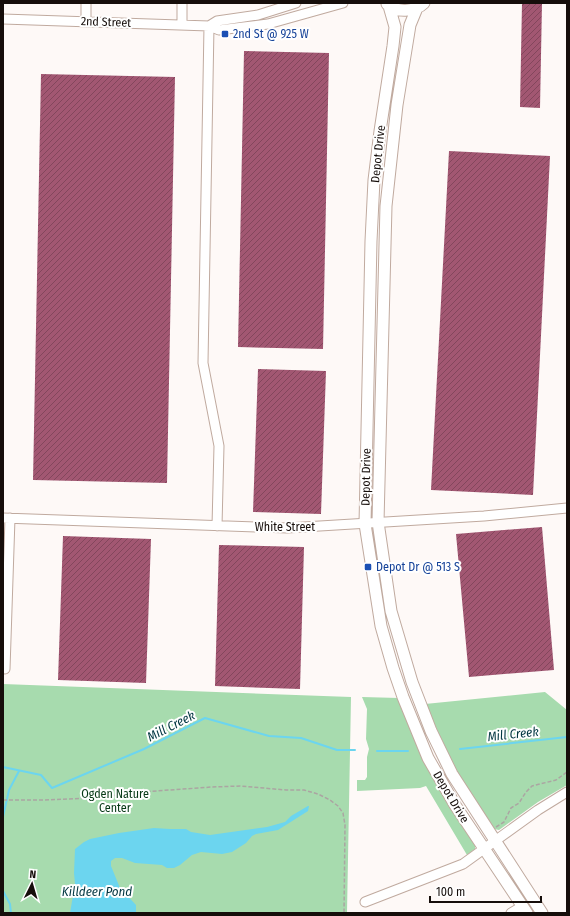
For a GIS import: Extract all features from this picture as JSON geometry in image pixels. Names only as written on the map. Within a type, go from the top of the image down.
[{"type":"main road","points":[[387,5],[401,11],[420,6]]},
{"type":"main road","name":"Depot Drive","points":[[387,5],[395,26],[374,180],[371,241],[365,524],[382,626],[392,668],[428,758],[455,805],[483,849],[525,910]]},
{"type":"main road","name":"Depot Drive","points":[[420,6],[410,25],[397,104],[386,206],[378,522],[391,611],[412,682],[431,731],[452,774],[542,913]]},
{"type":"street","points":[[86,3],[86,21]]},
{"type":"street","points":[[182,3],[182,25]]},
{"type":"street","name":"2nd Street","points":[[209,26],[217,21],[258,15],[296,3]]},
{"type":"street","name":"2nd Street","points":[[3,19],[209,26],[219,30],[268,24],[301,16],[342,3]]},
{"type":"street","points":[[209,26],[203,363],[219,446],[217,526]]},
{"type":"street","name":"White Street","points":[[7,518],[288,528],[484,516],[567,508]]},
{"type":"street","points":[[5,669],[7,518]]},
{"type":"street","points":[[365,902],[463,864],[538,810],[567,792]]},
{"type":"street","points":[[511,913],[525,910]]},
{"type":"path","points":[[495,840],[495,827],[504,822],[511,808],[519,802],[532,786],[556,780],[567,772]]},
{"type":"path","points":[[3,800],[13,801],[92,798],[141,792],[240,786],[304,790],[318,794],[330,800],[344,813],[344,913]]},
{"type":"green space","name":"Ogden Nature Center","points":[[3,684],[351,697],[347,913],[3,913]]},
{"type":"green space","points":[[545,692],[567,710],[567,785],[538,802],[499,830],[494,829],[457,772],[425,704]]},
{"type":"green space","points":[[362,697],[399,698],[475,845],[475,849],[467,855],[426,786],[420,788],[357,791],[357,780],[365,780],[367,777],[367,757],[369,749],[366,739],[367,709]]},
{"type":"water","name":"Killdeer Pond","points":[[308,806],[308,811],[278,830],[256,834],[232,852],[222,854],[201,852],[192,855],[174,868],[167,868],[162,865],[135,863],[122,858],[115,858],[111,861],[111,866],[120,888],[136,905],[136,913],[70,913],[75,884],[75,849],[90,839],[154,828],[186,829],[191,832],[210,835],[267,827],[285,822],[291,816]]},
{"type":"building","points":[[522,3],[542,3],[540,108],[520,107]]},
{"type":"building","points":[[244,51],[329,53],[323,349],[238,347]]},
{"type":"building","points":[[41,74],[175,77],[167,483],[33,480]]},
{"type":"building","points":[[449,151],[550,156],[533,495],[431,490]]},
{"type":"building","points":[[258,369],[326,371],[321,514],[253,512]]},
{"type":"building","points":[[542,527],[554,670],[469,677],[456,534]]},
{"type":"building","points":[[63,536],[151,539],[146,683],[58,680]]},
{"type":"building","points":[[219,545],[304,547],[300,689],[215,686]]},
{"type":"waterway","name":"Mill Creek","points":[[3,767],[41,775],[52,788],[144,749],[205,718],[269,736],[301,738],[337,750],[355,750]]},
{"type":"waterway","name":"Mill Creek","points":[[460,749],[567,737]]},
{"type":"waterway","name":"Mill Creek","points":[[377,751],[408,751]]},
{"type":"waterway","points":[[3,817],[9,790],[19,771]]},
{"type":"waterway","points":[[3,891],[10,904],[11,913]]},
{"type":"place","name":"2nd St @ 925 W","points":[[225,34]]},
{"type":"place","name":"Depot Dr @ 513 S","points":[[368,567]]}]
